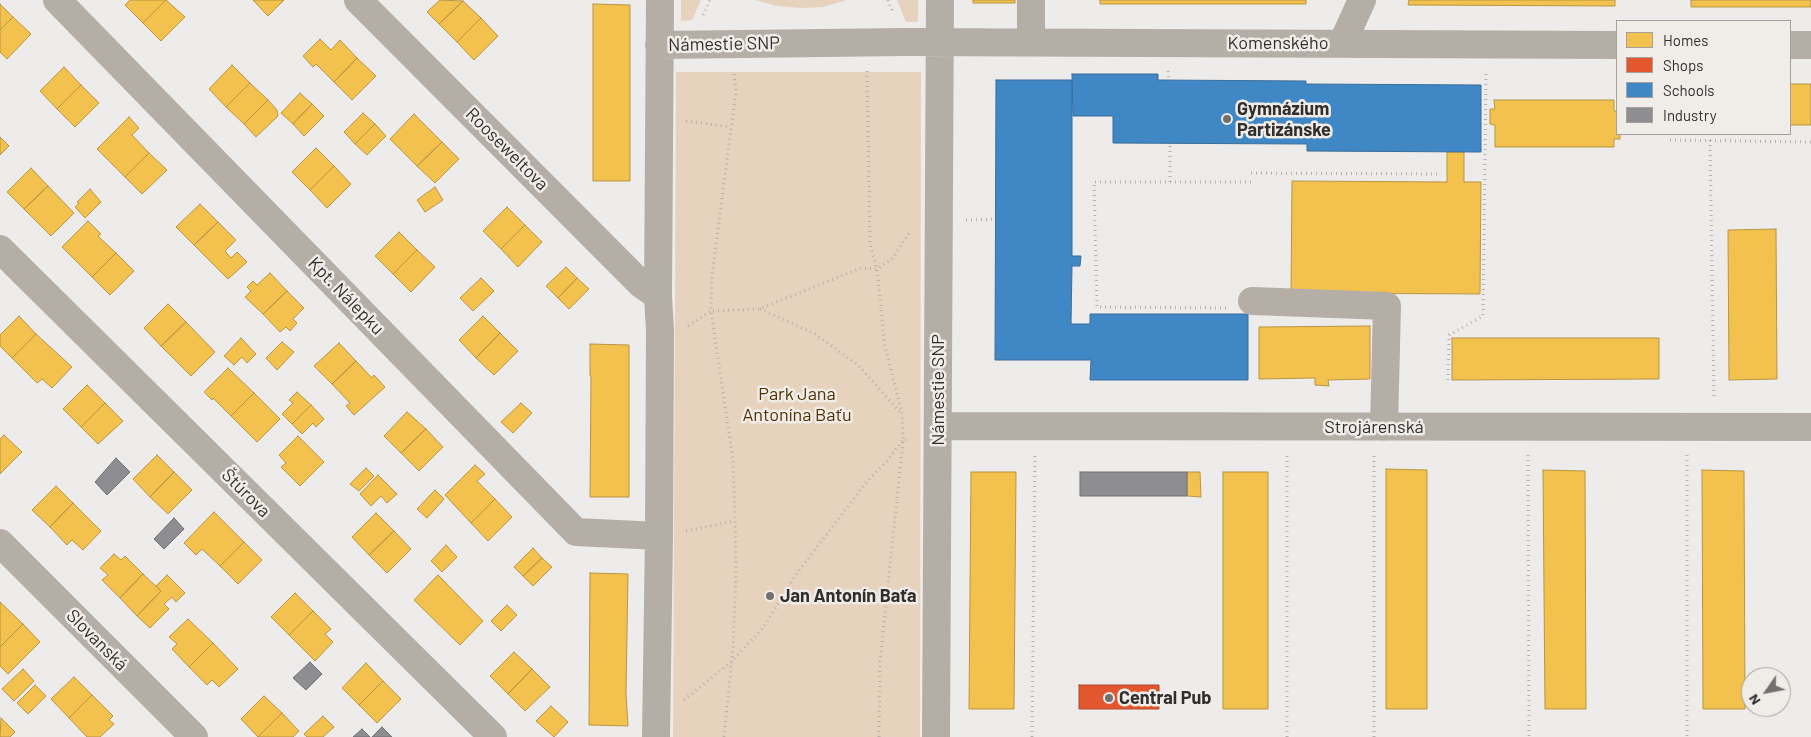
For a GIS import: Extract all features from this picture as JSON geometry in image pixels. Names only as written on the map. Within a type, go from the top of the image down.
[{"type":"street","name":"Kpt. Nálepku","points":[[57,0],[576,532],[659,536]]},
{"type":"street","name":"Rooseweltova","points":[[358,0],[641,284],[658,296]]},
{"type":"street","name":"Námestie SNP","points":[[656,737],[659,536],[660,0]]},
{"type":"street","name":"Námestie SNP","points":[[936,737],[940,0]]},
{"type":"street","points":[[1031,22],[1043,0]]},
{"type":"street","points":[[1342,44],[1362,0]]},
{"type":"street","name":"Komenského","points":[[940,42],[1031,22],[1342,44],[1616,45]]},
{"type":"street","name":"Námestie SNP","points":[[659,45],[940,42]]},
{"type":"street","points":[[1791,45],[1811,45]]},
{"type":"street","name":"Štúrova","points":[[0,248],[492,737]]},
{"type":"street","points":[[1242,304],[1387,306],[1379,427]]},
{"type":"street","name":"Strojárenská","points":[[938,434],[1035,427],[1811,427]]},
{"type":"street","name":"Slovanská","points":[[0,543],[194,737]]},
{"type":"path","points":[[866,43],[870,244],[877,269],[885,347],[902,413],[904,440],[880,662],[879,737]]},
{"type":"path","points":[[724,737],[734,648],[735,521],[733,460],[711,312],[712,274],[736,91],[732,44]]},
{"type":"path","points":[[1448,380],[1449,335],[1484,316],[1486,70]]},
{"type":"path","points":[[677,119],[730,127]]},
{"type":"path","points":[[1670,140],[1811,142]]},
{"type":"path","points":[[1710,140],[1714,427]]},
{"type":"path","points":[[1170,143],[1170,182]]},
{"type":"path","points":[[1251,173],[1441,174]]},
{"type":"path","points":[[1242,304],[1097,307],[1094,182],[1251,182]]},
{"type":"path","points":[[961,220],[996,219]]},
{"type":"path","points":[[684,329],[711,312],[759,309],[861,268],[877,269],[893,258],[913,226]]},
{"type":"path","points":[[759,309],[815,334],[858,365],[902,413]]},
{"type":"path","points":[[1032,737],[1035,427]]},
{"type":"path","points":[[1287,427],[1287,737]]},
{"type":"path","points":[[1374,737],[1379,427]]},
{"type":"path","points":[[1528,427],[1529,737]]},
{"type":"path","points":[[1687,427],[1687,737]]},
{"type":"path","points":[[682,702],[731,662],[763,628],[795,576],[868,480],[904,440],[938,434]]},
{"type":"path","points":[[659,536],[735,521]]},
{"type":"green space","points":[[681,0],[701,0],[692,20],[681,21]]},
{"type":"green space","points":[[755,0],[847,0],[823,7],[800,8],[777,6]]},
{"type":"green space","points":[[897,0],[918,0],[918,22],[906,22]]},
{"type":"green space","name":"Park Jana Antonína Baťu","points":[[676,72],[921,72],[920,737],[673,737]]},
{"type":"building: Homes","points":[[130,0],[166,0],[143,23],[125,5]]},
{"type":"building: Homes","points":[[166,0],[185,17],[161,41],[143,23]]},
{"type":"building: Homes","points":[[253,0],[284,0],[268,16]]},
{"type":"building: Homes","points":[[440,0],[463,1],[439,24],[427,12]]},
{"type":"building: Homes","points":[[973,0],[1015,0],[1015,3],[973,3]]},
{"type":"building: Homes","points":[[1100,0],[1306,0],[1306,4],[1100,4]]},
{"type":"building: Homes","points":[[1409,0],[1615,0],[1615,6],[1408,5]]},
{"type":"building: Homes","points":[[1691,0],[1811,0],[1811,7],[1691,7]]},
{"type":"building: Homes","points":[[463,1],[481,18],[457,42],[439,24]]},
{"type":"building: Homes","points":[[0,4],[13,17],[0,30]]},
{"type":"building: Homes","points":[[593,4],[630,5],[630,181],[593,181]]},
{"type":"building: Homes","points":[[13,17],[31,34],[7,59],[0,52],[0,30]]},
{"type":"building: Homes","points":[[481,18],[498,36],[474,60],[457,42]]},
{"type":"building: Homes","points":[[320,39],[331,50],[340,40],[357,58],[334,82],[316,64],[313,67],[303,56]]},
{"type":"building: Homes","points":[[357,58],[376,76],[352,100],[334,82]]},
{"type":"building: Homes","points":[[232,65],[250,83],[226,107],[209,89]]},
{"type":"building: Homes","points":[[64,67],[81,85],[57,109],[40,91]]},
{"type":"building: Homes","points":[[250,83],[268,100],[244,124],[226,107]]},
{"type":"building: Homes","points":[[1791,84],[1811,84],[1811,125],[1791,125]]},
{"type":"building: Homes","points":[[81,85],[99,103],[75,127],[57,109]]},
{"type":"building: Homes","points":[[300,93],[312,104],[293,124],[281,113]]},
{"type":"building: Homes","points":[[268,100],[277,110],[278,116],[256,137],[244,124]]},
{"type":"building: Homes","points":[[1494,100],[1614,100],[1616,135],[1620,135],[1620,139],[1614,139],[1614,147],[1495,147],[1495,125],[1490,124],[1490,109],[1495,109]]},
{"type":"building: Homes","points":[[312,104],[324,116],[304,136],[293,124]]},
{"type":"building: Homes","points":[[363,113],[375,124],[355,144],[344,132]]},
{"type":"building: Homes","points":[[414,114],[442,142],[417,166],[390,139]]},
{"type":"building: Homes","points":[[129,117],[139,128],[132,135],[149,153],[125,177],[97,149]]},
{"type":"building: Homes","points":[[375,124],[386,136],[367,155],[355,144]]},
{"type":"building: Homes","points":[[0,137],[9,146],[0,155]]},
{"type":"building: Homes","points":[[442,142],[459,159],[435,183],[417,166]]},
{"type":"building: Homes","points":[[316,148],[334,166],[310,190],[292,172]]},
{"type":"building: Homes","points":[[1447,152],[1464,152],[1464,182],[1481,182],[1480,294],[1291,293],[1292,181],[1447,182]]},
{"type":"building: Homes","points":[[149,153],[167,170],[142,194],[125,177]]},
{"type":"building: Homes","points":[[334,166],[351,184],[327,208],[310,190]]},
{"type":"building: Homes","points":[[31,168],[48,186],[24,209],[7,192]]},
{"type":"building: Homes","points":[[48,186],[74,213],[51,236],[24,209]]},
{"type":"building: Homes","points":[[435,187],[443,200],[425,212],[417,200]]},
{"type":"building: Homes","points":[[90,189],[101,202],[85,218],[75,207],[79,203],[77,202]]},
{"type":"building: Homes","points":[[200,204],[218,222],[194,245],[176,227]]},
{"type":"building: Homes","points":[[507,207],[525,225],[501,249],[483,231]]},
{"type":"building: Homes","points":[[88,221],[101,234],[98,236],[116,253],[92,277],[62,247]]},
{"type":"building: Homes","points":[[218,222],[236,240],[225,251],[231,258],[237,252],[247,262],[228,279],[194,245]]},
{"type":"building: Homes","points":[[525,225],[542,242],[518,267],[501,249]]},
{"type":"building: Homes","points":[[1776,229],[1777,379],[1729,380],[1728,230]]},
{"type":"building: Homes","points":[[399,232],[417,250],[393,274],[375,256]]},
{"type":"building: Homes","points":[[417,250],[435,267],[411,292],[393,274]]},
{"type":"building: Homes","points":[[116,253],[134,271],[110,295],[92,277]]},
{"type":"building: Homes","points":[[566,267],[577,278],[558,298],[546,286]]},
{"type":"building: Homes","points":[[270,273],[287,291],[263,314],[245,297],[251,291],[247,287],[253,281],[257,285]]},
{"type":"building: Homes","points":[[481,278],[494,291],[473,311],[460,298]]},
{"type":"building: Homes","points":[[577,278],[589,289],[569,309],[558,298]]},
{"type":"building: Homes","points":[[287,291],[304,308],[293,319],[297,323],[290,331],[286,327],[280,332],[263,314]]},
{"type":"building: Homes","points":[[168,304],[186,322],[161,346],[144,328]]},
{"type":"building: Homes","points":[[19,316],[36,334],[12,358],[0,346],[0,335]]},
{"type":"building: Homes","points":[[483,316],[500,333],[476,358],[459,340]]},
{"type":"building: Homes","points":[[186,322],[215,352],[191,376],[161,346]]},
{"type":"building: Homes","points":[[1370,326],[1370,379],[1328,380],[1329,386],[1315,385],[1315,378],[1259,379],[1259,327]]},
{"type":"building: Homes","points":[[500,333],[518,351],[494,375],[476,358]]},
{"type":"building: Homes","points":[[36,334],[72,367],[52,388],[42,379],[37,383],[12,358]]},
{"type":"building: Homes","points":[[241,338],[256,354],[247,363],[242,357],[234,365],[224,356]]},
{"type":"building: Homes","points":[[1452,338],[1659,338],[1659,379],[1452,380]]},
{"type":"building: Homes","points":[[282,342],[294,352],[277,370],[266,358]]},
{"type":"building: Homes","points":[[339,343],[356,361],[332,384],[314,366]]},
{"type":"building: Homes","points":[[590,344],[629,345],[629,497],[590,497]]},
{"type":"building: Homes","points":[[356,361],[372,378],[374,375],[385,387],[354,415],[346,406],[350,403],[332,384]]},
{"type":"building: Homes","points":[[228,368],[254,393],[231,416],[204,392]]},
{"type":"building: Homes","points":[[87,385],[105,403],[81,427],[63,409]]},
{"type":"building: Homes","points":[[297,392],[311,405],[292,424],[282,414],[293,403],[289,400]]},
{"type":"building: Homes","points":[[254,393],[280,419],[257,442],[231,416]]},
{"type":"building: Homes","points":[[105,403],[123,421],[98,444],[81,427]]},
{"type":"building: Homes","points":[[521,403],[532,413],[513,433],[501,422]]},
{"type":"building: Homes","points":[[311,405],[324,419],[316,427],[313,423],[302,434],[292,424]]},
{"type":"building: Homes","points":[[407,412],[426,429],[401,453],[384,436]]},
{"type":"building: Homes","points":[[426,429],[443,447],[419,471],[401,453]]},
{"type":"building: Homes","points":[[4,435],[22,452],[0,474],[0,439]]},
{"type":"building: Homes","points":[[298,436],[324,462],[300,486],[281,467],[286,463],[279,455]]},
{"type":"building: Homes","points":[[157,455],[174,472],[150,497],[133,479]]},
{"type":"building: Homes","points":[[475,465],[485,474],[477,481],[495,499],[471,523],[445,495]]},
{"type":"building: Homes","points":[[366,468],[374,476],[359,491],[350,484]]},
{"type":"building: Homes","points":[[1386,469],[1427,470],[1427,709],[1386,709]]},
{"type":"building: Homes","points":[[1543,470],[1585,471],[1586,709],[1545,709]]},
{"type":"building: Homes","points":[[1702,470],[1744,471],[1745,667],[1741,667],[1741,709],[1703,709]]},
{"type":"building: Homes","points":[[174,472],[192,490],[168,514],[150,497]]},
{"type":"building: Homes","points":[[971,472],[1016,472],[1014,709],[969,709]]},
{"type":"building: Homes","points":[[1187,472],[1200,472],[1201,497],[1187,496]]},
{"type":"building: Homes","points":[[1223,472],[1268,472],[1268,709],[1223,709]]},
{"type":"building: Homes","points":[[378,475],[397,494],[387,503],[381,496],[371,506],[360,494]]},
{"type":"building: Homes","points":[[56,486],[73,503],[50,527],[32,510]]},
{"type":"building: Homes","points":[[435,490],[444,499],[427,518],[417,509]]},
{"type":"building: Homes","points":[[495,499],[512,517],[488,541],[471,523]]},
{"type":"building: Homes","points":[[73,503],[101,531],[83,550],[72,540],[67,545],[50,527]]},
{"type":"building: Homes","points":[[214,512],[244,542],[220,566],[202,549],[196,555],[184,543]]},
{"type":"building: Homes","points":[[376,513],[394,531],[369,555],[352,537]]},
{"type":"building: Homes","points":[[394,531],[411,549],[387,573],[369,555]]},
{"type":"building: Homes","points":[[244,542],[262,560],[238,584],[220,566]]},
{"type":"building: Homes","points":[[446,545],[457,557],[442,572],[431,561]]},
{"type":"building: Homes","points":[[533,548],[542,558],[523,576],[514,567]]},
{"type":"building: Homes","points":[[114,554],[121,560],[125,556],[143,574],[120,598],[102,580],[108,575],[100,568]]},
{"type":"building: Homes","points":[[542,558],[552,567],[533,586],[523,576]]},
{"type":"building: Homes","points":[[590,573],[628,574],[626,693],[628,726],[589,725]]},
{"type":"building: Homes","points":[[143,574],[161,591],[137,616],[120,598]]},
{"type":"building: Homes","points":[[167,575],[185,593],[176,602],[172,597],[164,604],[169,609],[150,628],[137,616],[161,591],[156,586]]},
{"type":"building: Homes","points":[[438,575],[483,621],[460,645],[414,600]]},
{"type":"building: Homes","points":[[295,593],[313,611],[289,635],[271,617]]},
{"type":"building: Homes","points":[[0,602],[23,624],[0,647]]},
{"type":"building: Homes","points":[[507,605],[517,615],[501,631],[491,621]]},
{"type":"building: Homes","points":[[313,611],[331,629],[325,634],[333,642],[315,661],[289,635]]},
{"type":"building: Homes","points":[[188,619],[213,643],[189,667],[172,649],[177,644],[169,637]]},
{"type":"building: Homes","points":[[23,624],[40,642],[8,674],[0,666],[0,647]]},
{"type":"building: Homes","points":[[213,643],[238,669],[219,687],[212,680],[207,685],[189,667]]},
{"type":"building: Homes","points":[[514,652],[532,669],[508,694],[490,676]]},
{"type":"building: Homes","points":[[366,663],[383,681],[359,705],[342,688]]},
{"type":"building: Homes","points":[[23,669],[34,681],[14,701],[2,689]]},
{"type":"building: Homes","points":[[532,669],[550,687],[525,711],[508,694]]},
{"type":"building: Homes","points":[[74,677],[92,695],[69,718],[51,699]]},
{"type":"building: Homes","points":[[383,681],[401,699],[377,723],[359,705]]},
{"type":"building: Homes","points":[[35,685],[46,696],[28,714],[17,703]]},
{"type":"building: Homes","points":[[92,695],[113,716],[109,720],[114,724],[100,737],[87,737],[69,718]]},
{"type":"building: Homes","points":[[264,696],[282,713],[258,737],[241,719]]},
{"type":"building: Homes","points":[[551,706],[568,722],[554,737],[536,721]]},
{"type":"building: Homes","points":[[282,713],[299,731],[293,737],[258,737]]},
{"type":"building: Homes","points":[[323,716],[334,727],[323,737],[307,737],[304,734]]},
{"type":"building: Homes","points":[[1,718],[15,732],[10,737],[0,737]]},
{"type":"building: Shops","points":[[1079,685],[1159,685],[1159,709],[1079,709]]},
{"type":"building: Schools","points":[[1072,74],[1158,74],[1158,80],[1306,81],[1306,84],[1481,85],[1481,152],[1307,151],[1307,144],[1113,143],[1113,116],[1073,116]]},
{"type":"building: Schools","points":[[996,80],[1072,80],[1072,256],[1081,256],[1080,266],[1072,266],[1071,324],[1090,324],[1090,314],[1248,314],[1248,380],[1090,380],[1091,360],[995,360]]},
{"type":"building: Industry","points":[[116,458],[130,472],[107,495],[95,482]]},
{"type":"building: Industry","points":[[1080,472],[1187,472],[1187,496],[1080,496]]},
{"type":"building: Industry","points":[[174,518],[184,529],[164,549],[154,539]]},
{"type":"building: Industry","points":[[310,662],[322,674],[306,690],[293,678]]},
{"type":"building: Industry","points":[[382,727],[392,737],[372,737]]},
{"type":"building: Industry","points":[[362,729],[370,737],[353,737]]},
{"type":"place","name":"Gymnázium Partizánske","points":[[1227,119]]},
{"type":"place","name":"Jan Antonín Baťa","points":[[770,596]]},
{"type":"place","name":"Central Pub","points":[[1109,698]]}]
